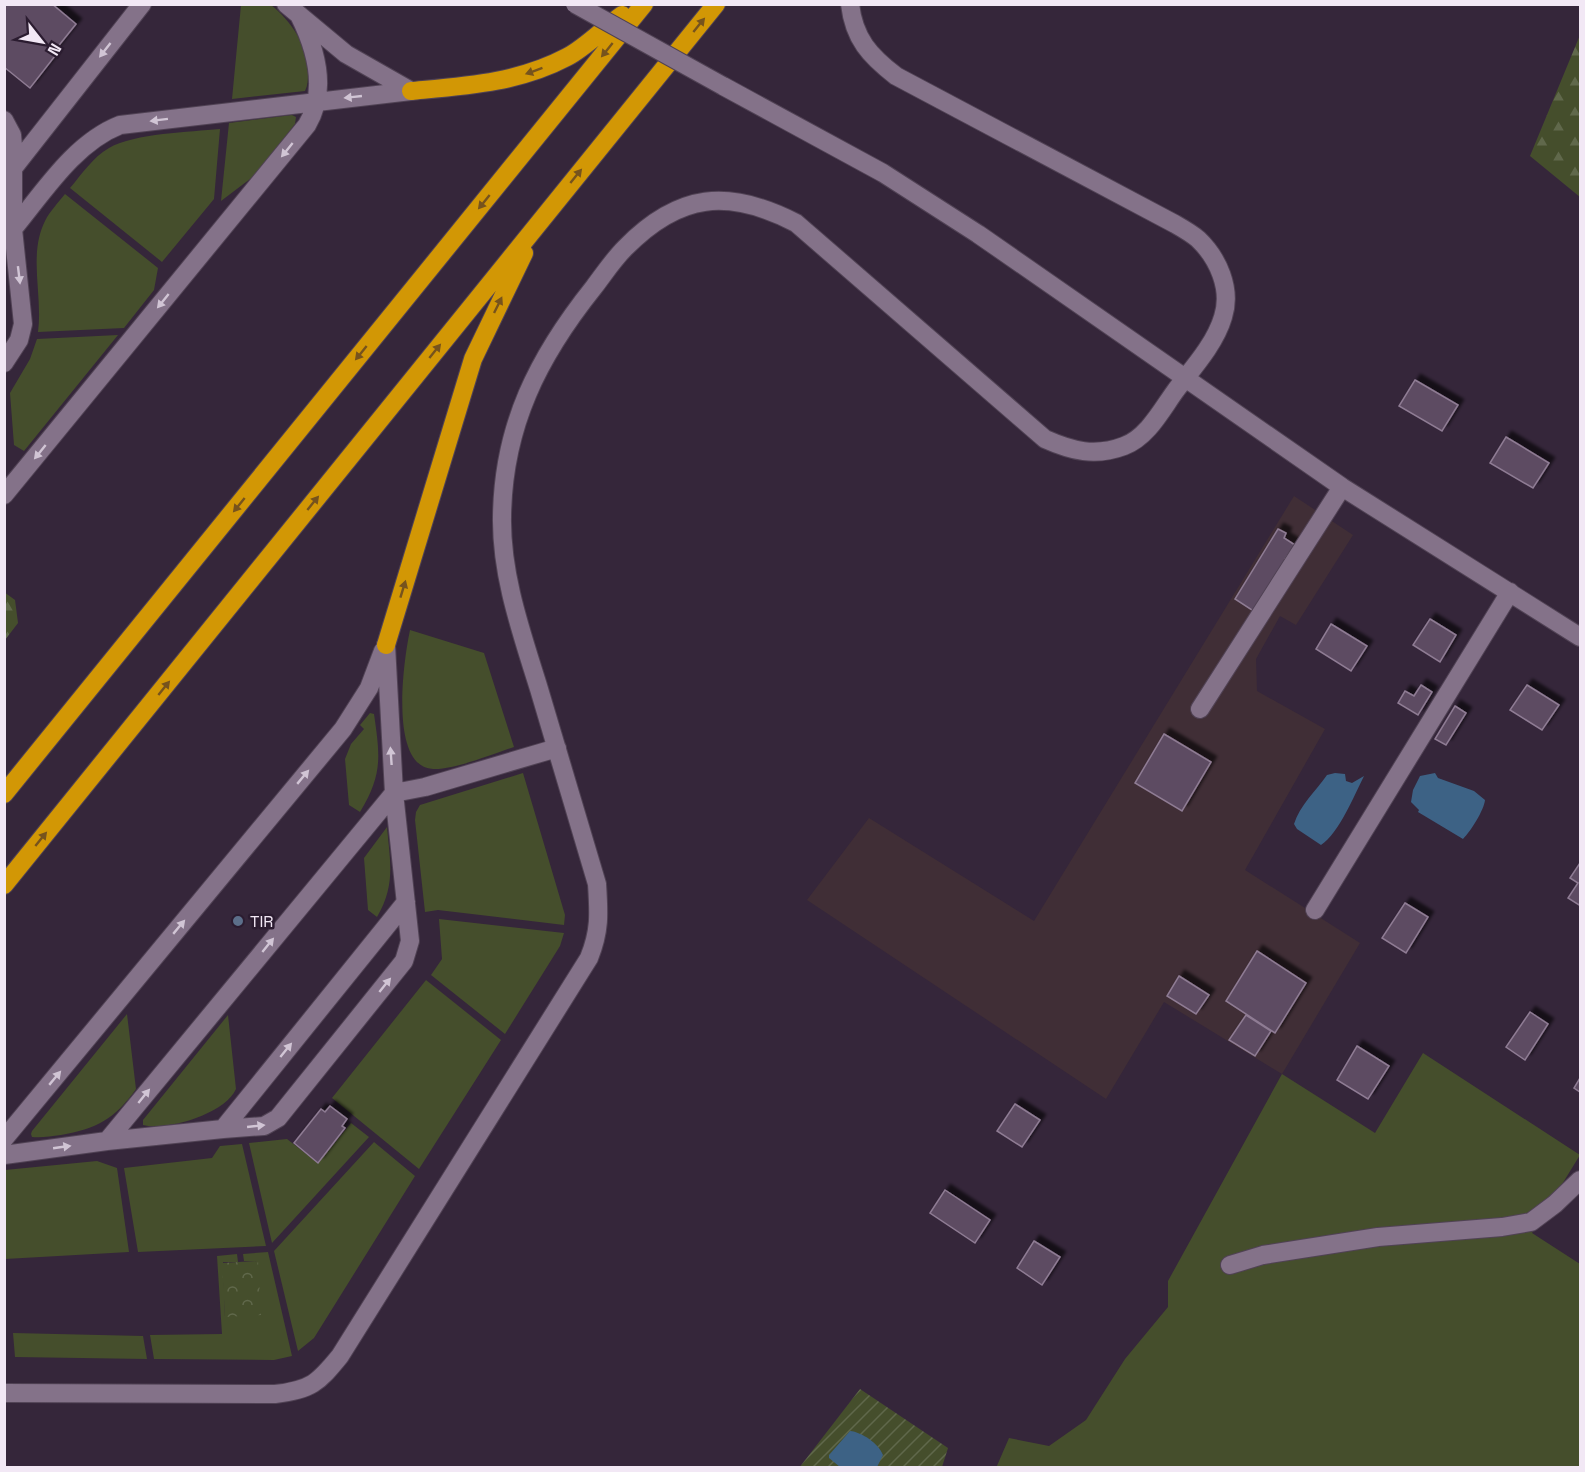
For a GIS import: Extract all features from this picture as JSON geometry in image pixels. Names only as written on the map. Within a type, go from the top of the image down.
[{"type":"highway","points":[[411,91],[509,80],[538,70],[569,56],[635,4]]},
{"type":"highway","points":[[4,794],[644,4]]},
{"type":"highway","points":[[4,885],[716,4]]},
{"type":"highway","points":[[386,645],[473,359],[539,222]]},
{"type":"street","points":[[575,4],[883,172],[978,234],[1342,487],[1581,637]]},
{"type":"street","points":[[4,1393],[275,1394],[298,1392],[319,1382],[340,1356],[589,958],[597,940],[599,916],[597,884],[519,621],[505,565],[502,517],[511,438],[525,395],[547,351],[619,254],[638,235],[656,221],[704,201],[721,200],[753,204],[772,211],[796,223],[1045,439],[1073,451],[1106,450],[1136,441],[1150,426],[1214,337],[1224,316],[1226,296],[1222,275],[1211,254],[1196,237],[896,76],[877,61],[862,44],[852,22],[850,4]]},
{"type":"street","points":[[9,175],[134,7]]},
{"type":"street","points":[[292,10],[346,54],[411,91]]},
{"type":"street","points":[[4,495],[307,124],[318,101],[315,56],[310,38],[292,10]]},
{"type":"street","points":[[9,235],[65,166],[90,141],[106,130],[120,125],[411,91]]},
{"type":"street","points":[[4,120],[12,135],[9,235],[23,324],[19,340],[4,363]]},
{"type":"street","points":[[1200,709],[1342,487]]},
{"type":"street","points":[[1315,910],[1510,592]]},
{"type":"street","points":[[4,1155],[107,1141],[264,1126],[278,1118],[286,1109],[404,961],[410,941],[394,793],[386,645]]},
{"type":"street","points":[[4,1139],[343,729],[369,688],[386,645]]},
{"type":"street","points":[[107,1141],[394,793],[425,787],[557,748]]},
{"type":"street","points":[[224,1129],[406,902]]},
{"type":"street","points":[[1230,1265],[1263,1255],[1378,1237],[1502,1227],[1531,1222],[1581,1180]]},
{"type":"shaded area","points":[[1294,496],[1353,535],[1296,625],[1280,616],[1256,659],[1257,691],[1325,729],[1245,870],[1360,943],[1282,1074],[1164,1002],[1106,1099],[807,900],[869,818],[1034,921]]},
{"type":"green space","points":[[241,5],[271,5],[297,34],[307,63],[308,80],[305,91],[232,99]]},
{"type":"green space","points":[[1580,35],[1580,197],[1530,156]]},
{"type":"green space","points":[[292,115],[296,117],[295,124],[254,176],[221,201],[229,123]]},
{"type":"green space","points":[[220,129],[214,199],[162,262],[70,188],[98,156],[120,143],[163,134]]},
{"type":"green space","points":[[65,194],[158,268],[154,290],[124,328],[38,332],[37,247],[47,217]]},
{"type":"green space","points":[[118,335],[24,451],[14,445],[10,393],[30,359],[37,339]]},
{"type":"green space","points":[[4,592],[15,600],[18,623],[5,640]]},
{"type":"green space","points":[[410,630],[484,653],[514,747],[442,769],[433,769],[419,764],[410,750],[404,732],[402,709]]},
{"type":"green space","points":[[370,713],[374,714],[378,764],[373,787],[360,812],[349,805],[345,759],[351,744],[364,729],[360,725]]},
{"type":"green space","points":[[523,773],[565,915],[564,925],[438,910],[425,912],[415,820],[420,805]]},
{"type":"green space","points":[[387,827],[389,883],[377,917],[368,910],[364,858]]},
{"type":"green space","points":[[439,919],[564,933],[560,946],[505,1034],[431,975],[442,959]]},
{"type":"green space","points":[[426,980],[501,1040],[419,1169],[332,1098]]},
{"type":"green space","points":[[127,1014],[136,1089],[120,1108],[95,1126],[61,1135],[32,1137],[32,1131]]},
{"type":"green space","points":[[228,1015],[236,1089],[230,1098],[208,1113],[194,1119],[166,1125],[143,1125],[143,1120]]},
{"type":"green space","points":[[1423,1053],[1580,1155],[1532,1233],[1580,1264],[1580,1467],[996,1468],[1009,1438],[1049,1446],[1086,1420],[1125,1359],[1168,1307],[1168,1281],[1282,1074],[1375,1133]]},
{"type":"green space","points":[[351,1123],[369,1137],[272,1243],[249,1143],[287,1139],[318,1163]]},
{"type":"green space","points":[[374,1142],[415,1176],[314,1338],[298,1351],[274,1251]]},
{"type":"green space","points":[[242,1144],[266,1246],[138,1252],[124,1168],[212,1158],[220,1146]]},
{"type":"green space","points":[[97,1161],[117,1168],[129,1252],[5,1259],[5,1170]]},
{"type":"green space","points":[[268,1252],[292,1356],[274,1360],[154,1359],[150,1335],[222,1334],[217,1256],[237,1254],[238,1262],[223,1262],[225,1317],[257,1261],[244,1261],[243,1254]]},
{"type":"green space","points":[[258,1261],[261,1315],[225,1317],[222,1263]]},
{"type":"green space","points":[[13,1333],[143,1336],[147,1359],[15,1357]]},
{"type":"green space","points":[[860,1389],[948,1448],[942,1467],[799,1468]]},
{"type":"water","points":[[1435,773],[1438,778],[1474,791],[1485,800],[1477,820],[1463,839],[1418,812],[1419,810],[1411,802],[1413,790],[1420,776]]},
{"type":"water","points":[[1345,774],[1346,781],[1352,783],[1364,776],[1340,823],[1321,845],[1297,829],[1294,824],[1304,805],[1327,775]]},
{"type":"water","points":[[850,1431],[865,1436],[881,1451],[883,1455],[877,1467],[840,1467],[829,1458],[829,1455]]},
{"type":"building","points":[[4,4],[52,4],[76,24],[52,54],[55,56],[30,88],[4,67]]},
{"type":"building","points":[[1415,380],[1458,405],[1442,431],[1399,406]]},
{"type":"building","points":[[1506,437],[1549,463],[1533,488],[1490,463]]},
{"type":"building","points":[[1278,529],[1286,533],[1284,538],[1295,545],[1285,559],[1290,562],[1258,614],[1235,599]]},
{"type":"building","points":[[1430,619],[1456,635],[1440,662],[1413,645]]},
{"type":"building","points":[[1331,624],[1367,646],[1351,671],[1316,649]]},
{"type":"building","points":[[1421,685],[1432,692],[1418,715],[1398,703],[1405,691],[1414,696]]},
{"type":"building","points":[[1527,685],[1559,705],[1542,730],[1510,710]]},
{"type":"building","points":[[1455,706],[1466,713],[1446,745],[1435,739]]},
{"type":"building","points":[[1164,734],[1211,762],[1182,811],[1135,783]]},
{"type":"building","points":[[1580,863],[1579,905],[1568,898],[1578,883],[1570,878]]},
{"type":"building","points":[[1405,903],[1428,917],[1406,953],[1382,938]]},
{"type":"building","points":[[1257,951],[1306,983],[1275,1033],[1226,1001]]},
{"type":"building","points":[[1179,976],[1209,995],[1196,1014],[1167,996]]},
{"type":"building","points":[[1530,1012],[1548,1024],[1525,1060],[1506,1047]]},
{"type":"building","points":[[1246,1015],[1271,1031],[1255,1056],[1229,1040]]},
{"type":"building","points":[[1357,1046],[1389,1066],[1368,1099],[1337,1080]]},
{"type":"building","points":[[1580,1078],[1580,1092],[1574,1088]]},
{"type":"building","points":[[1015,1104],[1040,1120],[1022,1147],[997,1131]]},
{"type":"building","points":[[330,1106],[347,1119],[342,1126],[345,1128],[318,1163],[294,1143],[321,1109],[325,1112]]},
{"type":"building","points":[[945,1190],[990,1220],[975,1243],[930,1213]]},
{"type":"building","points":[[1034,1241],[1060,1257],[1042,1285],[1017,1268]]},
{"type":"place","name":"TIR","points":[[238,921]]}]
